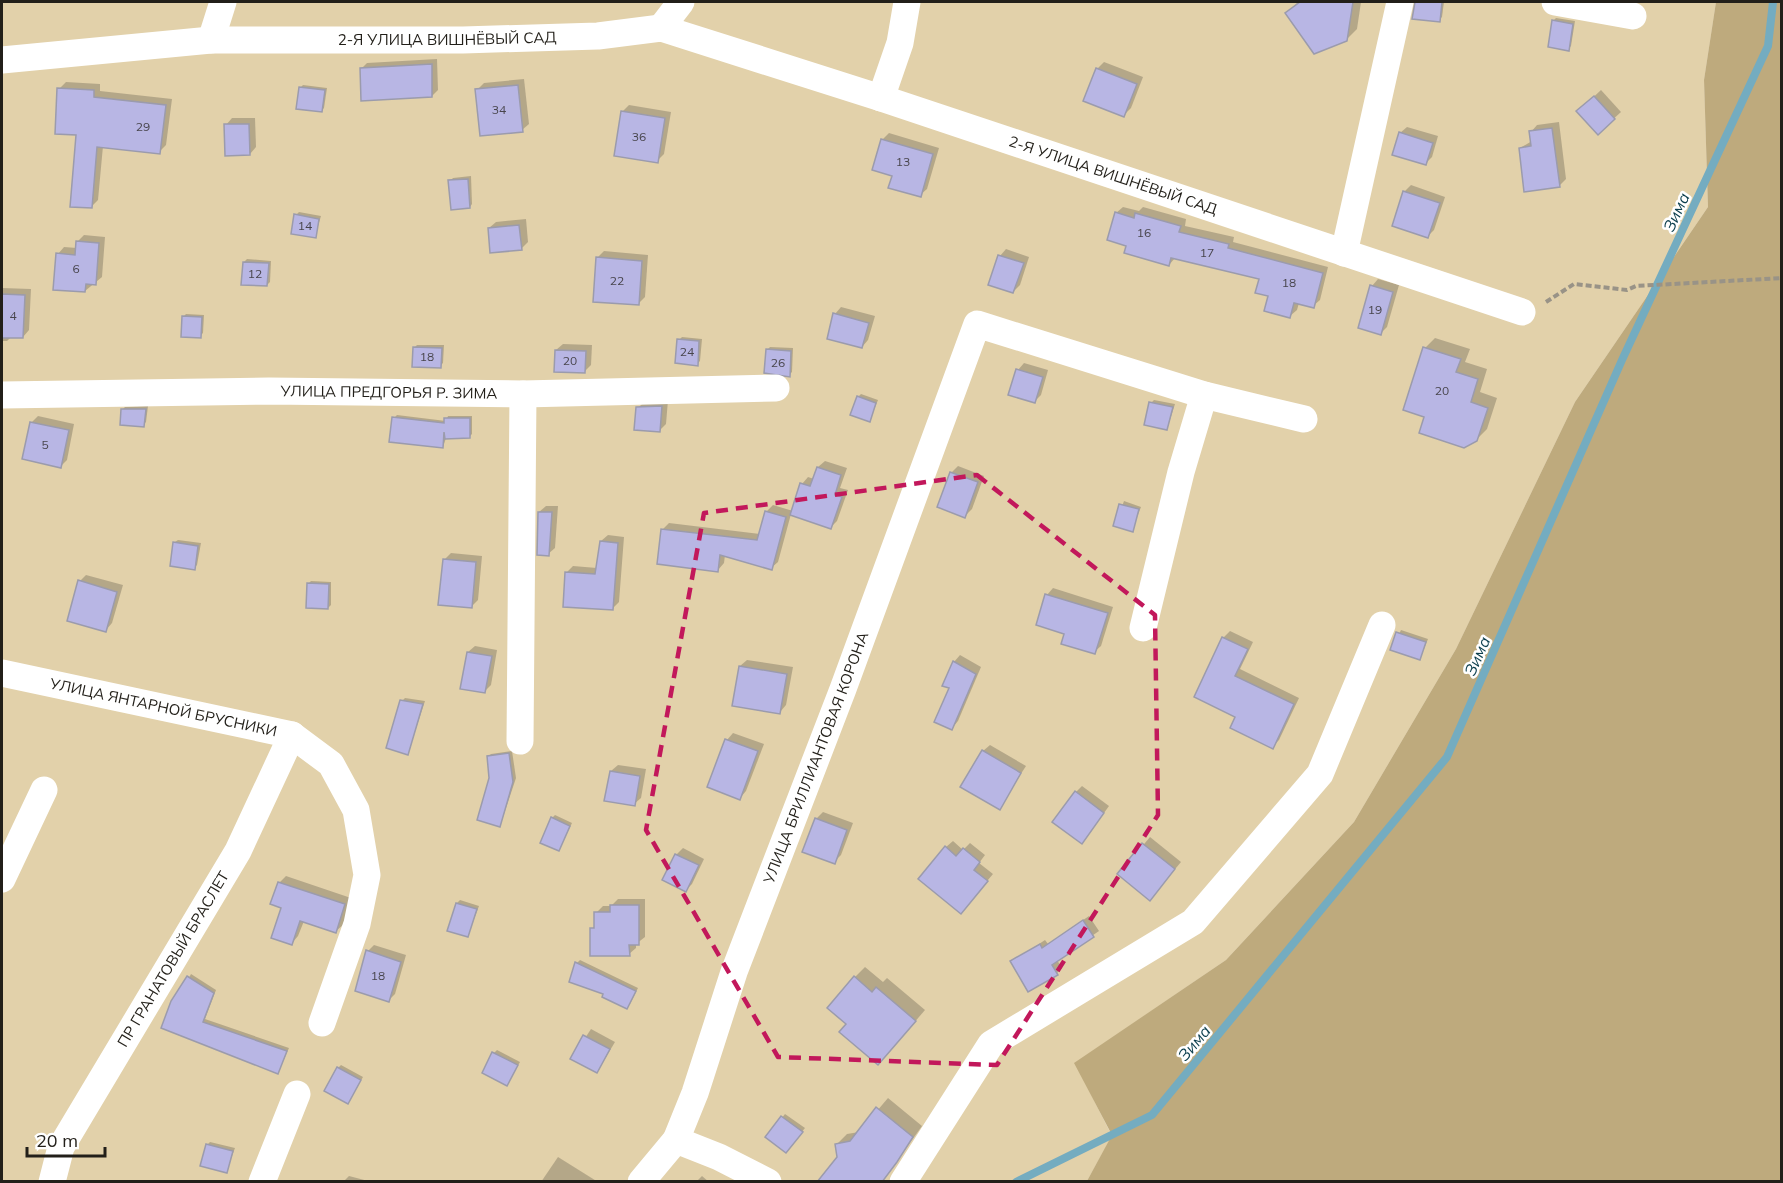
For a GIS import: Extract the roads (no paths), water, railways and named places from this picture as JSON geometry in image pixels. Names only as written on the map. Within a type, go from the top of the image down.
[{"type":"street","points":[[211,40],[222,2]]},
{"type":"street","points":[[661,28],[681,2]]},
{"type":"street","points":[[881,98],[900,43],[907,2]]},
{"type":"street","points":[[1344,253],[1400,2]]},
{"type":"street","points":[[1555,2],[1634,16]]},
{"type":"street","name":"2-Я УЛИЦА ВИШНЁВЫЙ САД","points":[[2,60],[211,40],[463,40],[598,36],[661,28],[881,98],[1522,312]]},
{"type":"street","name":"УЛИЦА БРИЛЛИАНТОВАЯ КОРОНА","points":[[641,1182],[676,1140],[695,1093],[734,972],[843,688],[977,324],[1204,395]]},
{"type":"street","name":"УЛИЦА ПРЕДГОРЬЯ Р. ЗИМА","points":[[2,395],[258,391],[523,394],[776,388]]},
{"type":"street","points":[[520,741],[523,394]]},
{"type":"street","points":[[1143,628],[1181,472],[1204,395],[1304,419]]},
{"type":"street","points":[[903,1182],[991,1044],[1193,922],[1320,774],[1382,625]]},
{"type":"street","name":"УЛИЦА ЯНТАРНОЙ БРУСНИКИ","points":[[2,673],[292,735],[331,764],[356,810],[367,875],[357,924],[322,1023]]},
{"type":"street","name":"ПР ГРАНАТОВЫЙ БРАСЛЕТ","points":[[52,1182],[61,1147],[238,851],[292,735]]},
{"type":"street","points":[[2,879],[44,789]]},
{"type":"street","points":[[262,1182],[297,1094]]},
{"type":"street","points":[[676,1140],[719,1157],[768,1182]]},
{"type":"waterway","name":"Зима","points":[[1016,1182],[1152,1115],[1447,757],[1622,360],[1768,46],[1773,2]]}]
